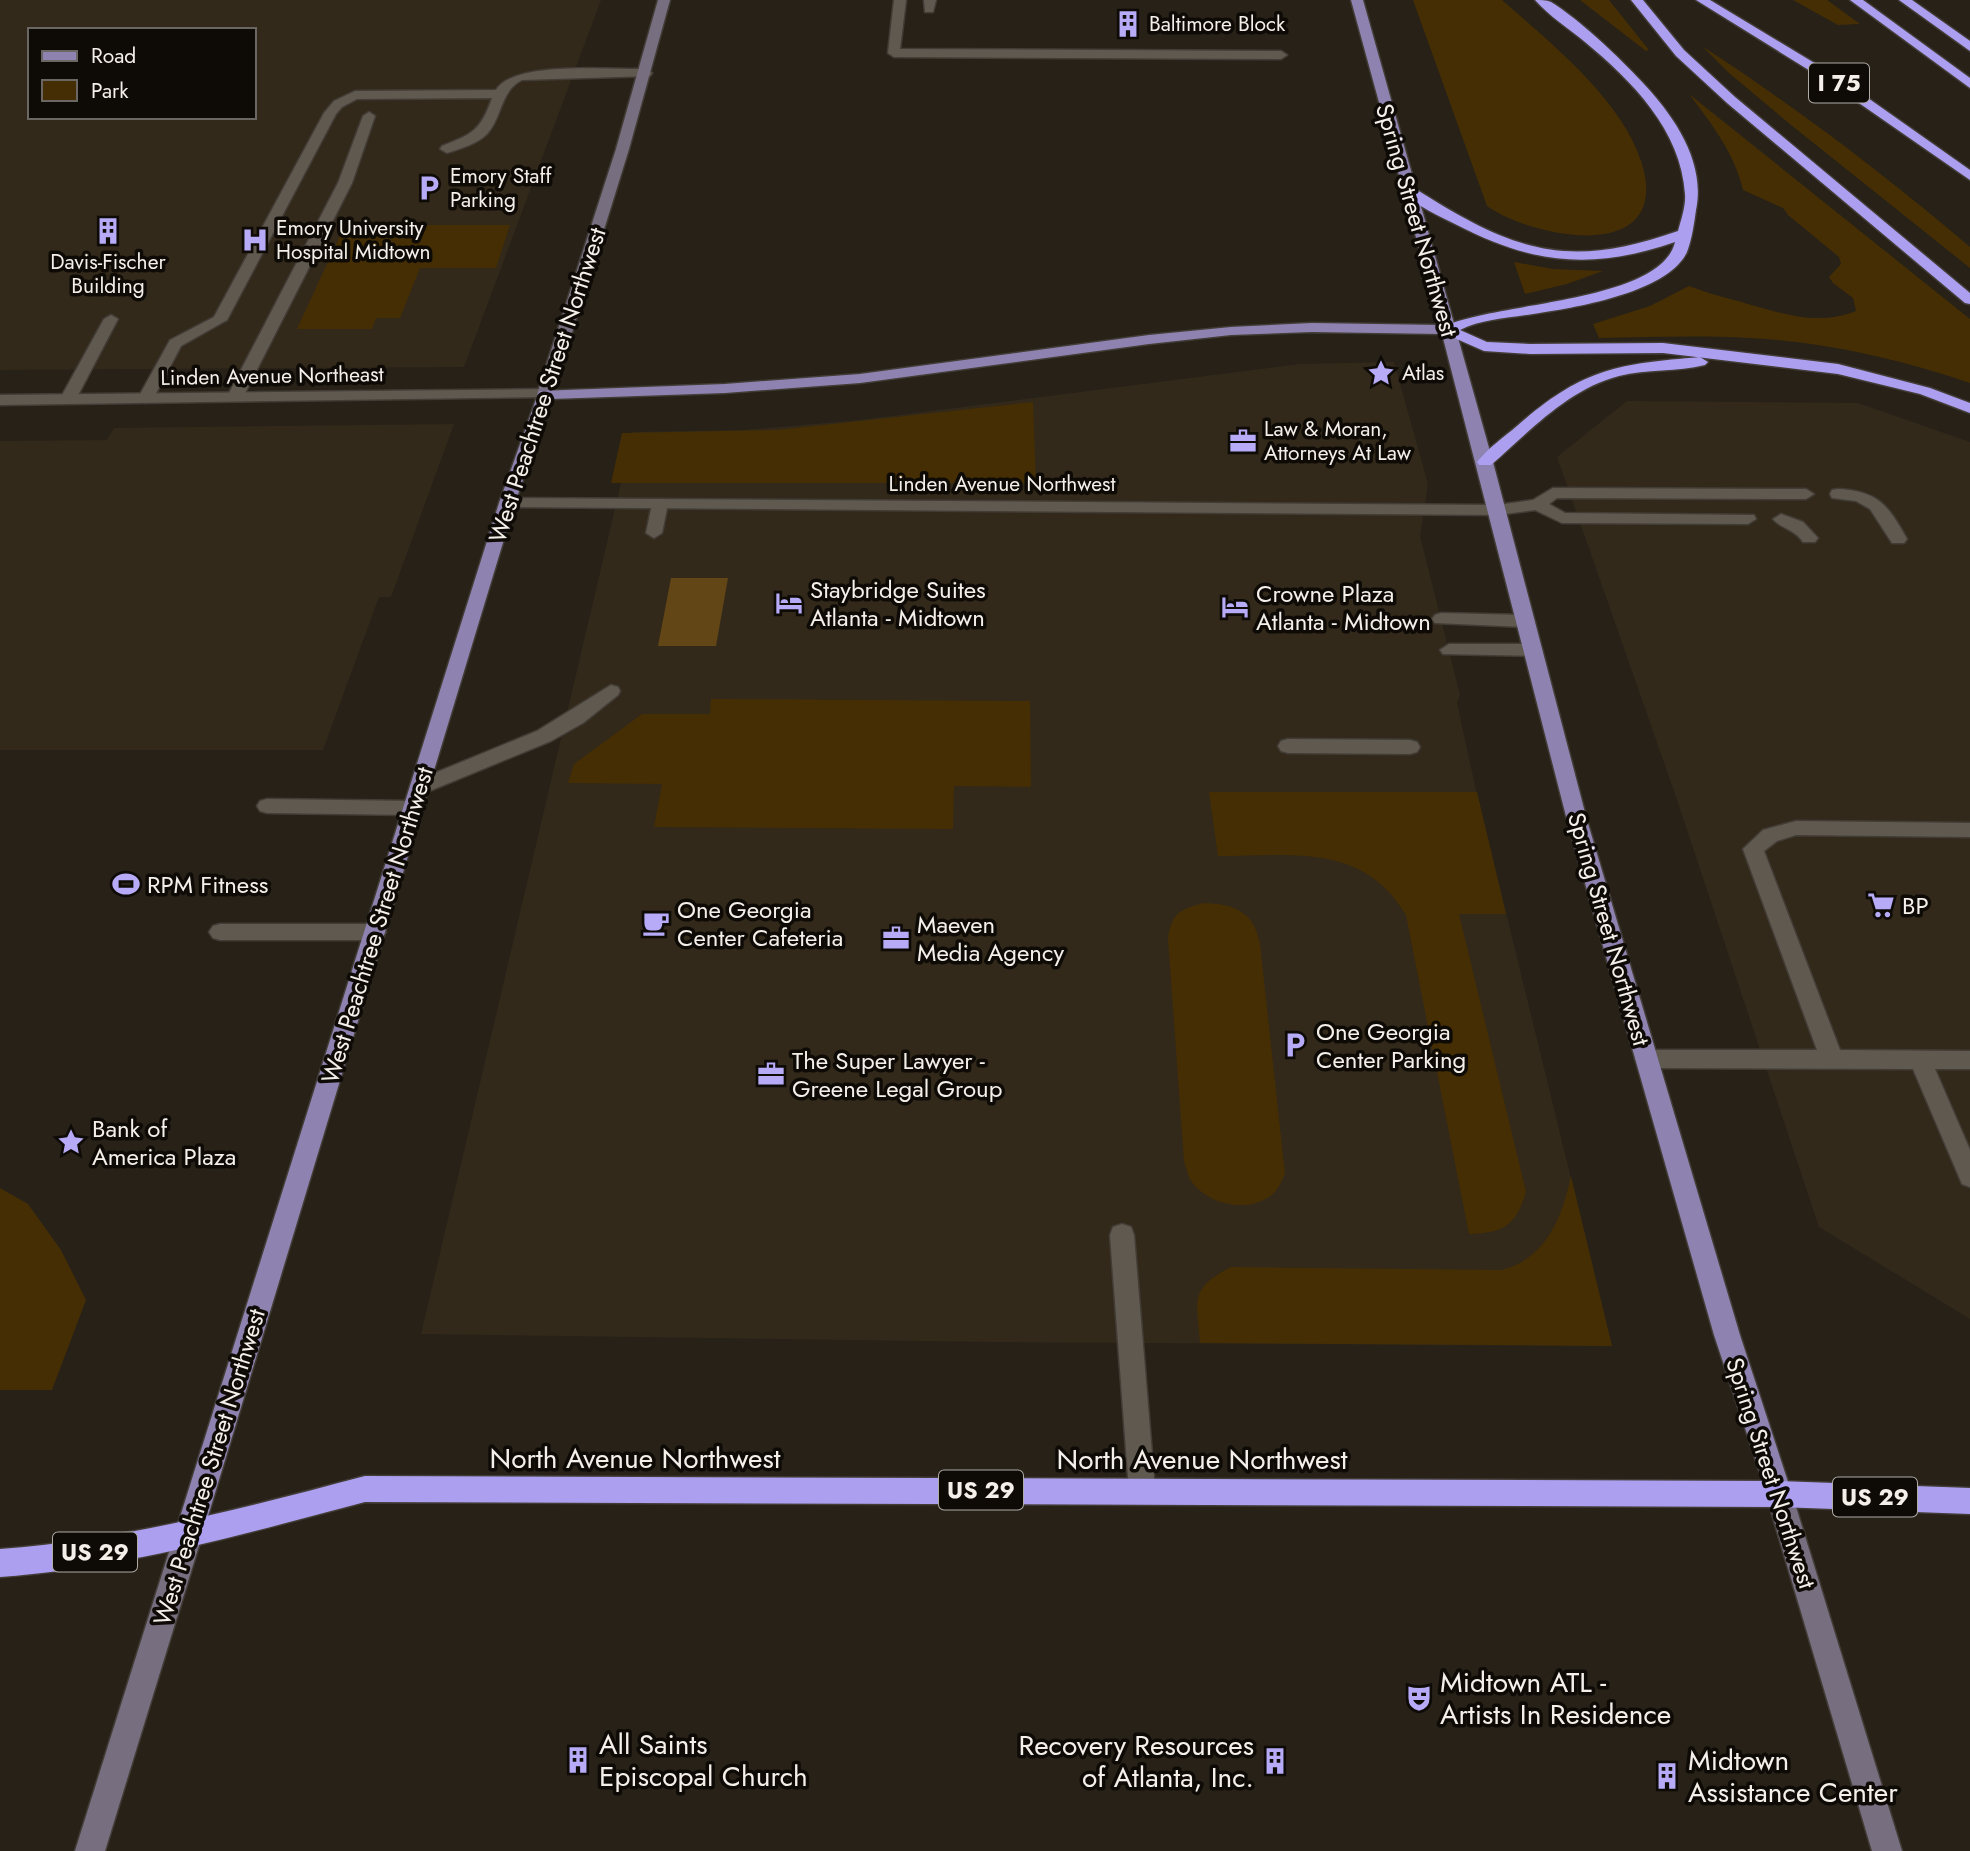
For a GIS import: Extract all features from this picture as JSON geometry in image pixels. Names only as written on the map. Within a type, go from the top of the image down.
[{"type":"highway","points":[[1448,330],[1480,318],[1583,300],[1632,286],[1657,272],[1678,255],[1691,219],[1693,202],[1686,157],[1671,128],[1646,94],[1616,63],[1541,0]]},
{"type":"highway","points":[[1637,0],[1680,52],[1766,129],[1970,300]]},
{"type":"highway","name":"I 75","points":[[1702,0],[1837,82],[1970,176]]},
{"type":"highway","points":[[1856,0],[1970,84]]},
{"type":"highway","points":[[1905,0],[1970,47]]},
{"type":"highway","points":[[1409,191],[1469,227],[1545,255],[1609,255],[1685,234]]},
{"type":"highway","points":[[1448,330],[1484,346],[1530,349],[1663,348],[1838,369],[1924,391],[1970,408]]},
{"type":"highway","points":[[1485,462],[1556,402],[1590,382],[1644,367],[1741,358]]},
{"type":"highway","name":"North Avenue Northwest","points":[[188,1536],[365,1489],[1779,1494],[1970,1501]]},
{"type":"highway","name":"US 29","points":[[0,1563],[55,1559],[188,1536]]},
{"type":"main road","name":"Spring Street Northwest","points":[[1357,0],[1485,462],[1557,747],[1729,1342],[1779,1494]]},
{"type":"main road","points":[[545,394],[795,385],[907,374],[1097,345],[1233,331],[1356,328],[1448,330]]},
{"type":"main road","name":"West Peachtree Street Northwest","points":[[188,1536],[507,503],[545,394]]},
{"type":"street","name":"West Peachtree Street Northwest","points":[[545,394],[593,251],[646,74],[664,0]]},
{"type":"street","points":[[900,0],[894,53],[1281,55]]},
{"type":"street","points":[[447,149],[485,129],[503,85],[516,77],[531,74],[646,74]]},
{"type":"street","points":[[146,398],[176,343],[219,320],[330,113],[338,104],[355,95],[500,94]]},
{"type":"street","points":[[235,397],[345,183],[369,116]]},
{"type":"street","points":[[68,399],[111,319]]},
{"type":"street","name":"Linden Avenue Northeast","points":[[0,400],[545,394]]},
{"type":"street","name":"Linden Avenue Northwest","points":[[507,503],[1497,510],[1538,505],[1553,493],[1806,494]]},
{"type":"street","points":[[1838,494],[1854,494],[1871,500],[1882,510],[1898,539]]},
{"type":"street","points":[[654,533],[660,504]]},
{"type":"street","points":[[1538,505],[1562,518],[1748,519]]},
{"type":"street","points":[[1781,519],[1804,529],[1809,538]]},
{"type":"street","points":[[1441,619],[1525,621]]},
{"type":"street","points":[[1449,650],[1533,650]]},
{"type":"street","points":[[420,788],[544,736],[576,718],[611,691]]},
{"type":"street","points":[[1288,746],[1410,747]]},
{"type":"street","points":[[267,806],[413,808]]},
{"type":"street","points":[[1832,1060],[1753,849],[1770,835],[1796,828],[1970,830]]},
{"type":"street","points":[[220,932],[375,932]]},
{"type":"street","points":[[1646,1059],[1970,1060]]},
{"type":"street","points":[[1920,1060],[1970,1177]]},
{"type":"street","points":[[1122,1235],[1142,1490]]},
{"type":"street","name":"Spring Street Northwest","points":[[1779,1494],[1887,1851]]},
{"type":"street","name":"West Peachtree Street Northwest","points":[[90,1851],[188,1536]]},
{"type":"shaded area","name":"Emory University Hospital Midtown","points":[[0,0],[601,0],[464,367],[0,370]]},
{"type":"shaded area","points":[[1394,362],[1428,484],[1420,536],[1460,695],[1457,703],[1476,790],[1612,1346],[991,1342],[421,1334],[633,432],[744,430],[860,420],[1300,364]]},
{"type":"shaded area","points":[[1627,401],[1858,403],[1970,442],[1970,1319],[1819,1227],[1675,794],[1557,457]]},
{"type":"shaded area","points":[[454,424],[391,597],[379,597],[323,750],[0,750],[0,441],[107,440],[114,428]]},
{"type":"shaded area","points":[[671,578],[728,578],[716,646],[658,646]]},
{"type":"green space","points":[[1413,0],[1502,0],[1565,56],[1605,99],[1635,146],[1644,171],[1645,201],[1634,220],[1615,232],[1590,235],[1561,233],[1533,227],[1487,206]]},
{"type":"green space","points":[[1580,0],[1609,0],[1649,50],[1646,51]]},
{"type":"green space","points":[[1793,0],[1827,0],[1860,24],[1838,25]]},
{"type":"green space","points":[[1702,46],[1805,117],[1938,220],[1970,247],[1970,268],[1791,125],[1729,73]]},
{"type":"green space","points":[[1689,94],[1970,319],[1970,383],[1889,359],[1806,343],[1674,336],[1599,338],[1593,324],[1650,306],[1689,286],[1801,317],[1828,318],[1856,311],[1853,298],[1829,277],[1841,264],[1839,257],[1783,208],[1743,190],[1728,151]]},
{"type":"green space","points":[[345,225],[510,225],[496,268],[420,268],[400,318],[376,318],[372,329],[297,329]]},
{"type":"green space","points":[[1514,262],[1553,269],[1603,271],[1567,284],[1525,294]]},
{"type":"green space","points":[[1033,402],[1036,483],[611,483],[622,433],[777,430]]},
{"type":"green space","points":[[711,699],[1030,701],[1031,787],[954,786],[953,829],[654,827],[662,784],[568,783],[574,764],[642,714],[710,714]]},
{"type":"green space","points":[[1209,792],[1477,792],[1506,914],[1459,914],[1526,1192],[1518,1213],[1506,1225],[1491,1232],[1469,1234],[1406,915],[1389,892],[1369,875],[1347,864],[1298,855],[1218,856]]},
{"type":"green space","points":[[1203,903],[1224,905],[1248,917],[1260,944],[1285,1174],[1274,1193],[1254,1204],[1231,1204],[1208,1196],[1191,1181],[1184,1161],[1168,938],[1178,914]]},
{"type":"green space","points":[[1571,1176],[1612,1346],[1200,1343],[1198,1298],[1208,1282],[1231,1267],[1502,1270],[1518,1264],[1541,1246],[1550,1234],[1563,1206]]},
{"type":"green space","points":[[0,1188],[28,1204],[61,1250],[86,1300],[52,1390],[0,1390]]},
{"type":"place","name":"Baltimore Block","points":[[1128,24]]},
{"type":"place","name":"Emory Staff Parking","points":[[429,188]]},
{"type":"place","name":"Davis-Fischer Building","points":[[108,231]]},
{"type":"place","name":"Emory University Hospital Midtown","points":[[255,240]]},
{"type":"place","name":"Atlas","points":[[1381,373]]},
{"type":"place","name":"Law & Moran, Attorneys At Law","points":[[1243,441]]},
{"type":"place","name":"Staybridge Suites Atlanta - Midtown","points":[[789,603]]},
{"type":"place","name":"Crowne Plaza Atlanta - Midtown","points":[[1235,607]]},
{"type":"place","name":"RPM Fitness","points":[[126,884]]},
{"type":"place","name":"BP","points":[[1881,905]]},
{"type":"place","name":"One Georgia Center Cafeteria","points":[[656,923]]},
{"type":"place","name":"Maeven Media Agency","points":[[896,938]]},
{"type":"place","name":"One Georgia Center Parking","points":[[1295,1045]]},
{"type":"place","name":"The Super Lawyer - Greene Legal Group","points":[[771,1074]]},
{"type":"place","name":"Bank of America Plaza","points":[[71,1142]]},
{"type":"place","name":"Midtown ATL - Artists In Residence","points":[[1419,1698]]},
{"type":"place","name":"All Saints Episcopal Church","points":[[578,1760]]},
{"type":"place","name":"Recovery Resources of Atlanta, Inc.","points":[[1275,1761]]},
{"type":"place","name":"Midtown Assistance Center","points":[[1667,1776]]}]
